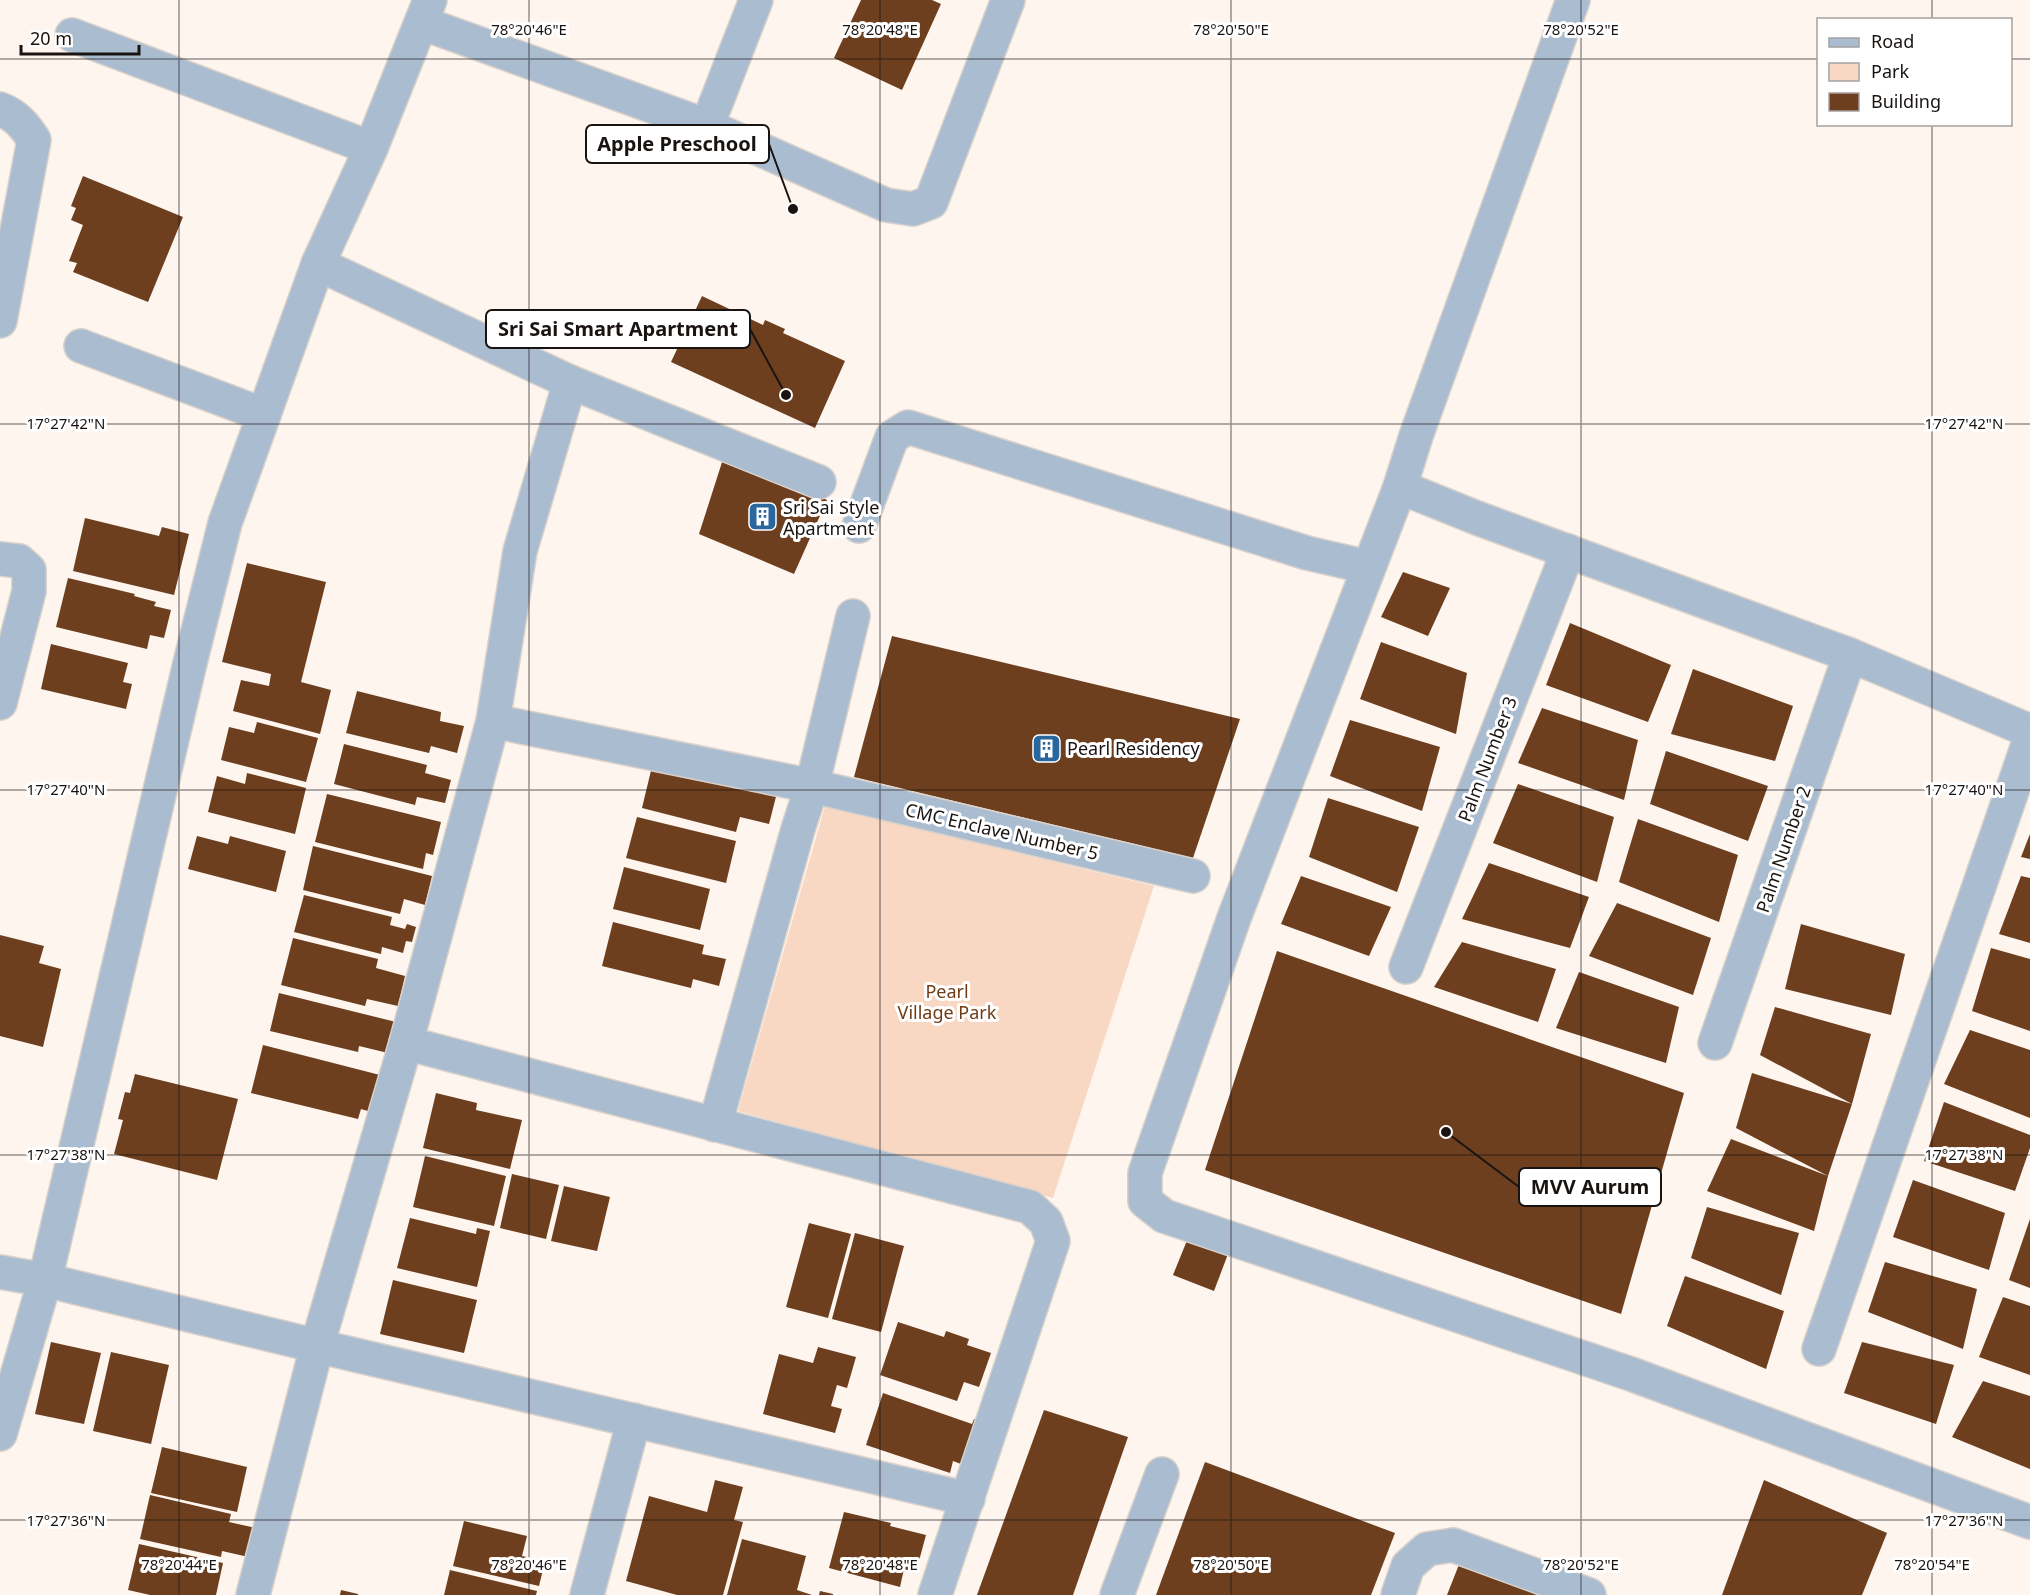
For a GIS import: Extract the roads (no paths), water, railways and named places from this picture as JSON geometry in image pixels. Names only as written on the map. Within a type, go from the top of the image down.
[{"type":"street","points":[[707,126],[756,0]]},
{"type":"street","points":[[0,1434],[45,1280],[222,534],[318,264],[371,148],[426,12],[707,126],[886,205],[913,209],[931,202],[1008,0]]},
{"type":"street","points":[[1573,0],[1416,436],[1400,487],[1234,918],[1145,1173],[1145,1201],[1164,1216],[1631,1374],[2030,1522]]},
{"type":"street","points":[[72,35],[371,148]]},
{"type":"street","points":[[0,109],[22,123],[34,140],[0,321]]},
{"type":"street","points":[[318,264],[570,382],[819,482]]},
{"type":"street","points":[[81,346],[264,415]]},
{"type":"street","points":[[254,1595],[317,1346],[406,1043],[493,721],[520,552],[570,382]]},
{"type":"street","points":[[859,526],[892,437],[908,426],[1307,553],[1368,567]]},
{"type":"street","points":[[1400,487],[1477,518],[1850,655],[2030,731]]},
{"type":"street","name":"Palm Number 3","points":[[1406,967],[1568,551]]},
{"type":"street","points":[[0,559],[19,561],[29,570],[29,591],[0,703]]},
{"type":"street","points":[[716,1125],[812,786],[853,616]]},
{"type":"street","name":"Palm Number 2","points":[[1715,1043],[1850,655]]},
{"type":"street","name":"CMC Enclave Number 5","points":[[493,721],[812,786],[1193,876]]},
{"type":"street","points":[[1819,1349],[2030,739]]},
{"type":"street","points":[[406,1043],[1030,1207],[1046,1222],[1053,1241],[935,1595]]},
{"type":"street","points":[[0,1272],[45,1280],[968,1499]]},
{"type":"street","points":[[587,1595],[634,1420]]},
{"type":"street","points":[[1117,1595],[1162,1474]]},
{"type":"street","points":[[1398,1595],[1408,1566],[1427,1549],[1453,1545],[1589,1595]]},
{"type":"place","name":"Apple Preschool","points":[[793,209]]},
{"type":"place","name":"Sri Sai Smart Apartment","points":[[786,395]]},
{"type":"place","name":"Sri Sai Style Apartment","points":[[762,517]]},
{"type":"place","name":"Pearl Residency","points":[[1046,748]]},
{"type":"place","name":"MVV Aurum","points":[[1446,1132]]},
{"type":"park label","name":"Pearl Village Park","points":[[947,1001]]}]
